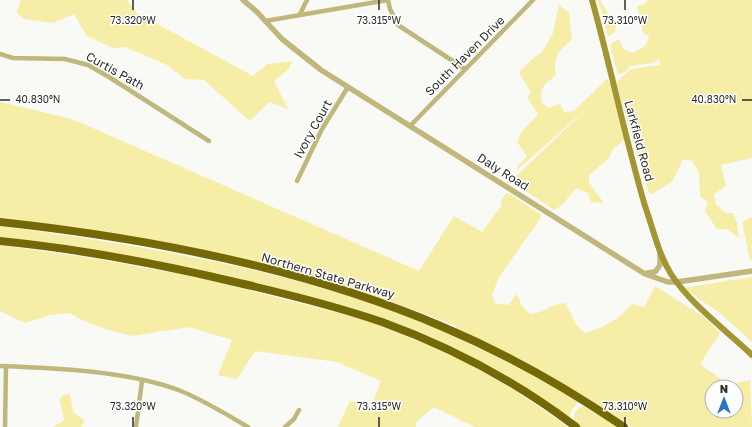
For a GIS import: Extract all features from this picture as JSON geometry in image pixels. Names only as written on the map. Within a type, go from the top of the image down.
[{"type":"highway","name":"Northern State Parkway","points":[[0,222],[103,236],[188,252],[290,276],[366,298],[444,327],[510,358],[571,392],[624,427]]},
{"type":"highway","points":[[0,241],[93,253],[176,269],[280,293],[369,318],[421,337],[485,368],[534,397],[576,427]]},
{"type":"main road","name":"Larkfield Road","points":[[592,0],[608,57],[624,130],[660,252],[677,282]]},
{"type":"main road","points":[[677,282],[701,308],[752,355]]},
{"type":"street","name":"Daly Road","points":[[243,0],[300,54],[348,87],[645,274],[668,282],[677,282],[752,270]]},
{"type":"street","points":[[300,14],[307,0]]},
{"type":"street","points":[[265,21],[388,0],[390,9],[398,25],[465,69]]},
{"type":"street","name":"South Haven Drive","points":[[410,126],[533,0]]},
{"type":"street","name":"Curtis Path","points":[[0,54],[13,58],[65,59],[88,65],[209,141]]},
{"type":"street","name":"Ivory Court","points":[[297,181],[322,129],[348,87]]},
{"type":"street","points":[[645,274],[655,272],[660,265],[660,252]]},
{"type":"street","points":[[0,366],[81,371],[142,381],[180,391],[206,402],[248,427]]},
{"type":"street","points":[[5,427],[6,366]]},
{"type":"street","points":[[136,427],[142,381]]},
{"type":"street","points":[[285,427],[294,419],[299,410]]},
{"type":"shaded area","points":[[21,0],[127,0],[137,13],[253,76],[267,64],[292,61],[289,69],[274,81],[288,109],[269,102],[250,121],[204,80],[185,79],[167,65],[125,47],[113,48],[87,36],[74,14],[53,23],[25,19],[18,14],[17,11]]},
{"type":"shaded area","points":[[598,0],[600,0],[609,15],[617,23],[615,32],[608,36]]},
{"type":"shaded area","points":[[648,0],[752,0],[752,158],[721,165],[726,186],[714,194],[716,205],[726,213],[733,213],[737,223],[739,238],[727,229],[717,229],[705,211],[708,202],[700,196],[699,172],[692,161],[683,159],[672,182],[652,194],[649,193],[616,83],[631,69],[660,65],[659,59],[653,63],[630,66],[626,71],[618,75],[610,44],[619,39],[623,49],[633,53],[646,45],[649,36],[643,33],[637,6],[645,4]]},
{"type":"shaded area","points":[[559,5],[569,13],[572,40],[563,47],[558,54],[555,63],[556,75],[543,87],[541,93],[542,103],[548,108],[560,104],[564,112],[574,111],[607,79],[612,86],[625,139],[613,149],[608,159],[589,175],[589,183],[604,203],[591,202],[588,193],[576,188],[562,205],[554,210],[511,181],[594,102],[517,170],[517,167],[527,156],[517,142],[522,131],[538,115],[527,97],[531,93],[519,73],[531,60],[542,52],[553,33]]},
{"type":"shaded area","points":[[0,102],[72,119],[419,271],[454,216],[482,232],[502,205],[501,201],[506,193],[510,194],[541,215],[540,219],[499,277],[492,295],[495,303],[508,305],[517,294],[522,306],[530,314],[565,303],[578,327],[586,333],[611,322],[632,304],[644,307],[655,286],[704,317],[720,333],[700,364],[721,379],[704,379],[704,419],[744,419],[744,381],[750,380],[752,427],[632,427],[581,395],[455,329],[457,326],[387,300],[269,266],[0,218]]},
{"type":"shaded area","points":[[752,217],[752,261],[750,260],[742,222]]},
{"type":"shaded area","points":[[0,226],[149,249],[225,264],[300,282],[374,304],[445,331],[514,363],[578,402],[571,411],[569,419],[496,372],[408,330],[224,278],[0,239]]},
{"type":"shaded area","points":[[0,245],[97,259],[201,278],[365,320],[458,358],[516,391],[568,427],[475,427],[434,407],[416,422],[416,427],[338,427],[350,401],[371,407],[381,381],[337,362],[255,351],[237,379],[218,375],[232,340],[189,327],[132,336],[105,329],[80,319],[70,313],[51,315],[25,323],[0,311]]},
{"type":"shaded area","points":[[752,277],[752,342],[720,313],[683,288]]},
{"type":"shaded area","points":[[70,394],[73,412],[85,421],[81,427],[53,427],[64,420],[60,400],[63,395]]},
{"type":"shaded area","points":[[585,406],[618,427],[579,427],[574,421],[574,415],[579,408]]}]
